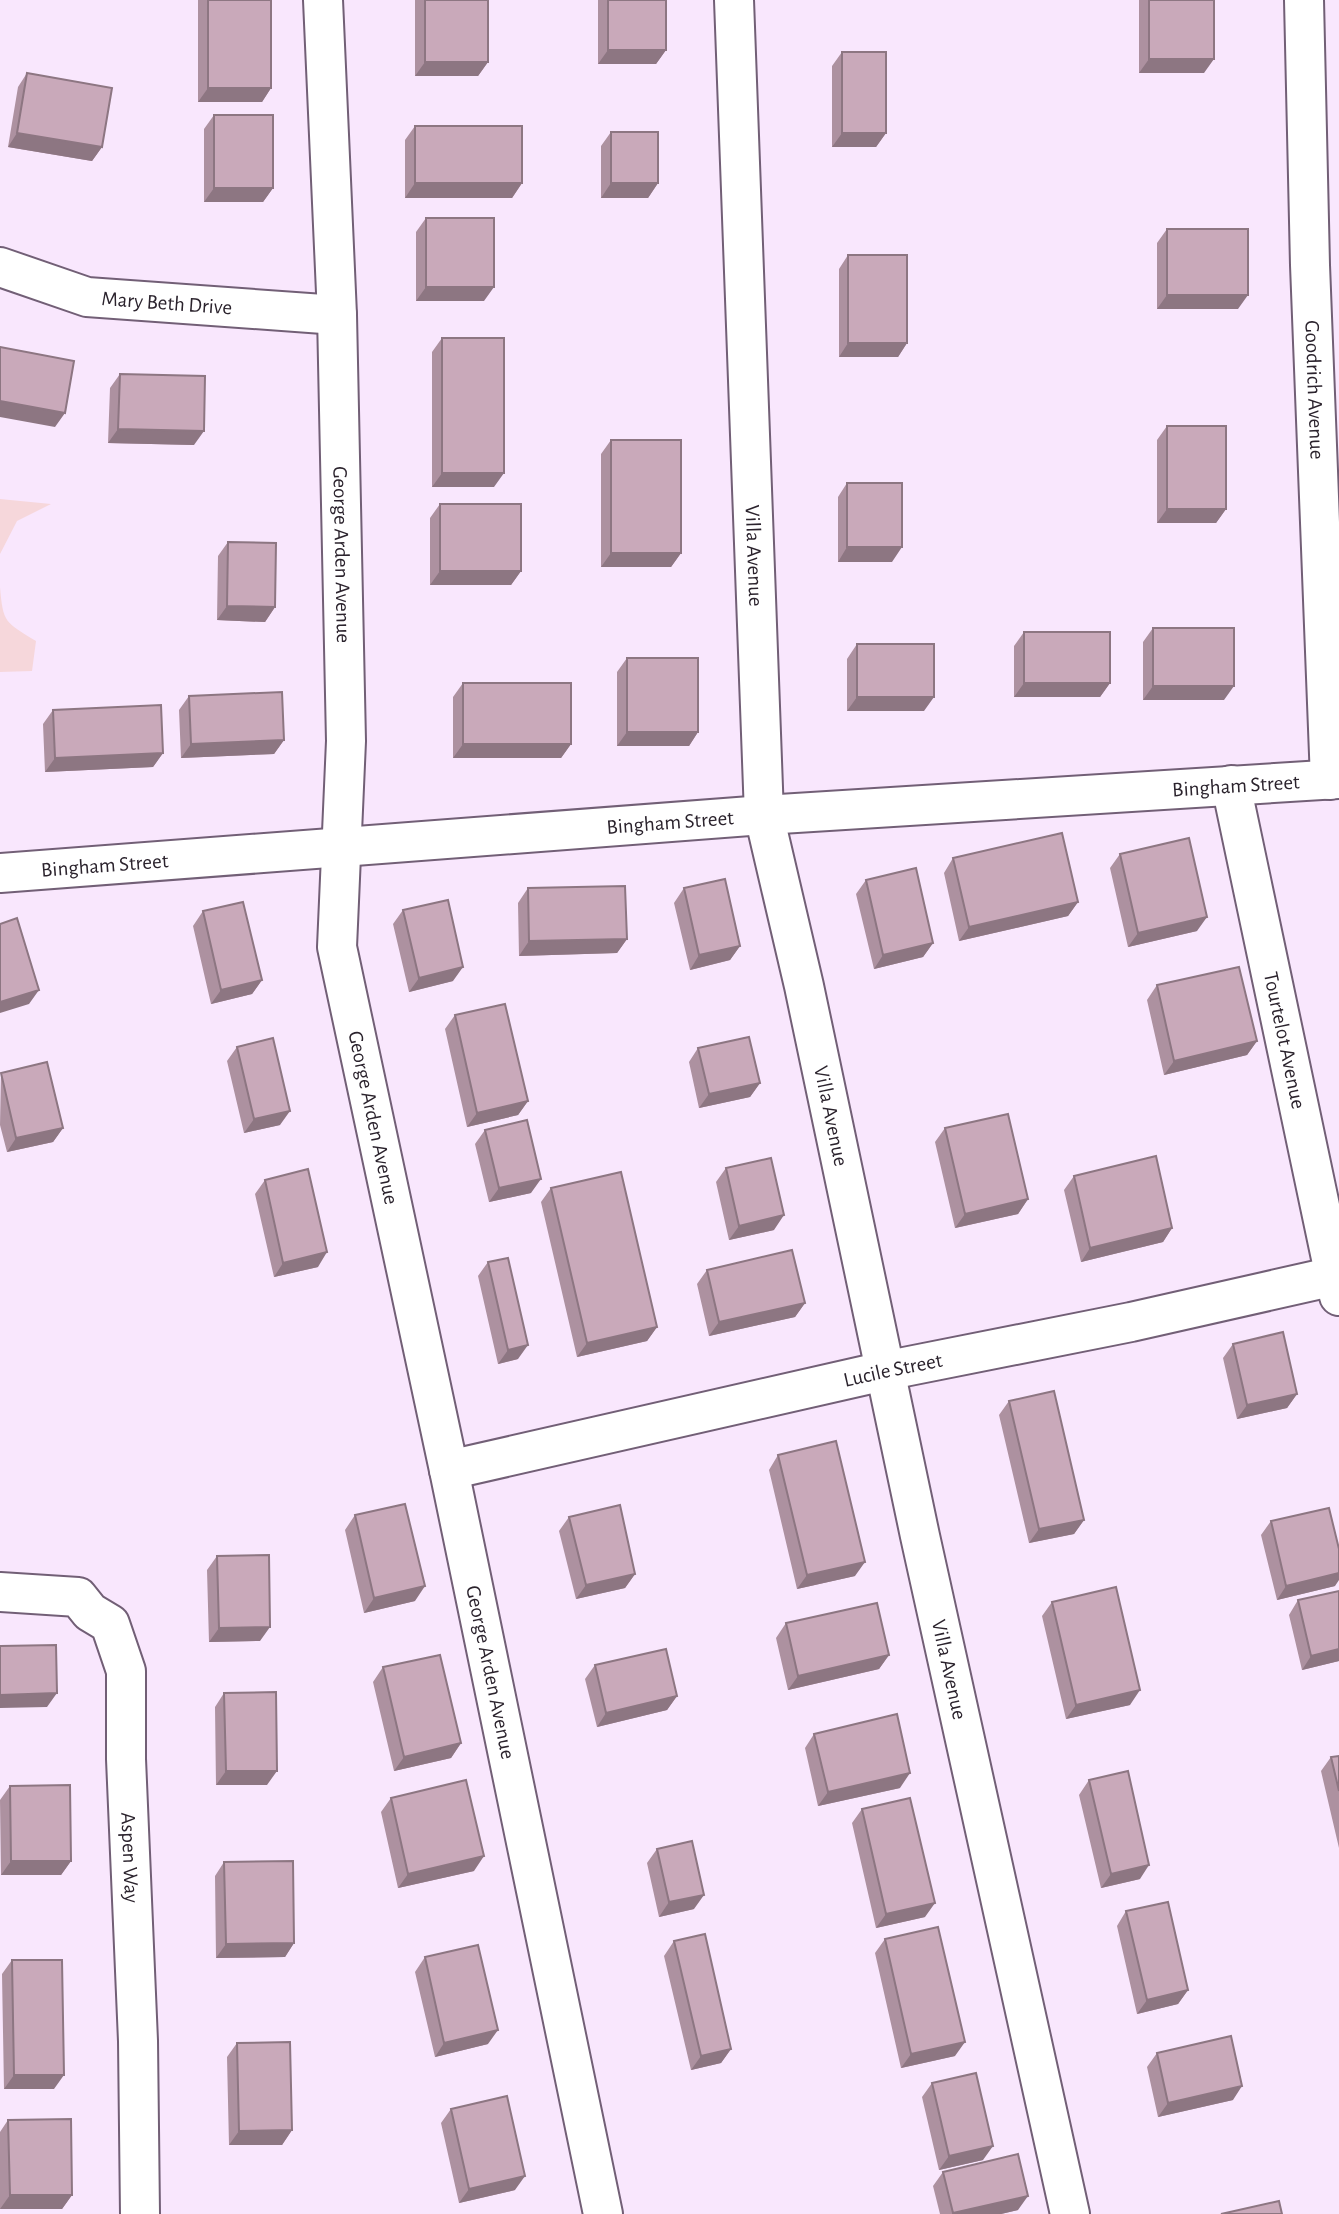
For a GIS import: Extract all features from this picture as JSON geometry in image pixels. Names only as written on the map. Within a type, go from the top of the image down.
[{"type":"street","name":"George Arden Avenue","points":[[323,0],[337,315],[346,741],[337,947],[604,2214]]},
{"type":"street","name":"Villa Avenue","points":[[734,0],[764,815],[804,986],[884,1370],[1070,2214]]},
{"type":"street","name":"Goodrich Avenue","points":[[1304,0],[1310,265],[1335,780]]},
{"type":"street","name":"Mary Beth Drive","points":[[0,267],[86,297],[337,315]]},
{"type":"street","name":"Bingham Street","points":[[0,873],[764,815],[1335,780]]},
{"type":"street","name":"Tourtelot Avenue","points":[[1231,785],[1337,1282]]},
{"type":"street","name":"Lucile Street","points":[[449,1470],[884,1370],[1337,1282]]},
{"type":"street","name":"Aspen Way","points":[[0,1592],[78,1597],[90,1612],[110,1624],[126,1671],[126,1759],[138,2041],[140,2214]]},
{"type":"shaded area","points":[[0,499],[51,504],[17,521],[0,554]]},
{"type":"shaded area","points":[[0,587],[8,620],[36,641],[32,671],[0,672]]},
{"type":"building","points":[[208,0],[271,0],[271,88],[208,88]]},
{"type":"building","points":[[425,0],[488,0],[488,62],[425,62]]},
{"type":"building","points":[[608,0],[666,0],[666,50],[608,50]]},
{"type":"building","points":[[1149,0],[1214,0],[1214,59],[1149,59]]},
{"type":"building","points":[[842,52],[886,52],[886,133],[842,133]]},
{"type":"building","points":[[27,73],[112,88],[102,147],[17,133]]},
{"type":"building","points":[[214,115],[273,115],[273,188],[214,188]]},
{"type":"building","points":[[415,126],[522,126],[522,183],[415,183]]},
{"type":"building","points":[[611,132],[658,132],[658,183],[611,183]]},
{"type":"building","points":[[426,218],[494,218],[494,287],[426,287]]},
{"type":"building","points":[[1167,229],[1248,229],[1248,295],[1167,295]]},
{"type":"building","points":[[848,255],[907,255],[907,343],[848,343]]},
{"type":"building","points":[[442,338],[504,338],[504,473],[442,473]]},
{"type":"building","points":[[0,347],[74,361],[65,413],[0,401]]},
{"type":"building","points":[[120,374],[205,376],[204,431],[118,429]]},
{"type":"building","points":[[1167,426],[1226,426],[1226,509],[1167,509]]},
{"type":"building","points":[[611,440],[681,440],[681,553],[611,553]]},
{"type":"building","points":[[847,483],[902,483],[902,547],[847,547]]},
{"type":"building","points":[[440,504],[521,504],[521,571],[440,571]]},
{"type":"building","points":[[228,542],[276,543],[275,607],[227,606]]},
{"type":"building","points":[[1153,628],[1234,628],[1234,686],[1153,686]]},
{"type":"building","points":[[1024,632],[1110,632],[1110,683],[1024,683]]},
{"type":"building","points":[[857,644],[934,644],[934,697],[857,697]]},
{"type":"building","points":[[627,658],[698,658],[698,732],[627,732]]},
{"type":"building","points":[[463,683],[571,683],[571,744],[463,744]]},
{"type":"building","points":[[282,692],[284,740],[191,744],[189,696]]},
{"type":"building","points":[[161,705],[163,753],[55,758],[53,710]]},
{"type":"building","points":[[1062,833],[1078,902],[969,927],[953,858]]},
{"type":"building","points":[[1189,838],[1207,917],[1138,933],[1120,854]]},
{"type":"building","points":[[916,868],[933,943],[883,955],[866,880]]},
{"type":"building","points":[[725,879],[740,946],[699,955],[684,888]]},
{"type":"building","points":[[625,886],[627,939],[529,941],[528,888]]},
{"type":"building","points":[[448,900],[463,967],[419,978],[403,910]]},
{"type":"building","points":[[243,902],[262,980],[221,990],[203,911]]},
{"type":"building","points":[[17,918],[39,990],[0,1002],[0,924]]},
{"type":"building","points":[[1239,967],[1257,1041],[1174,1061],[1157,985]]},
{"type":"building","points":[[505,1004],[528,1101],[477,1113],[455,1015]]},
{"type":"building","points":[[749,1037],[760,1083],[709,1094],[698,1048]]},
{"type":"building","points":[[273,1038],[290,1111],[254,1119],[237,1047]]},
{"type":"building","points":[[47,1062],[63,1128],[16,1138],[1,1073]]},
{"type":"building","points":[[1008,1114],[1028,1199],[965,1214],[945,1128]]},
{"type":"building","points":[[527,1120],[541,1179],[499,1188],[485,1130]]},
{"type":"building","points":[[1156,1156],[1172,1228],[1090,1248],[1074,1176]]},
{"type":"building","points":[[771,1158],[784,1215],[739,1226],[726,1168]]},
{"type":"building","points":[[308,1169],[327,1252],[283,1263],[265,1180]]},
{"type":"building","points":[[621,1172],[657,1327],[587,1343],[551,1188]]},
{"type":"building","points":[[792,1250],[805,1303],[719,1322],[707,1270]]},
{"type":"building","points":[[508,1258],[528,1345],[508,1350],[488,1262]]},
{"type":"building","points":[[1283,1332],[1297,1394],[1247,1405],[1233,1344]]},
{"type":"building","points":[[1054,1391],[1084,1520],[1039,1529],[1009,1401]]},
{"type":"building","points":[[836,1441],[865,1562],[807,1575],[778,1455]]},
{"type":"building","points":[[405,1504],[425,1586],[374,1598],[355,1515]]},
{"type":"building","points":[[620,1505],[635,1574],[586,1585],[569,1517]]},
{"type":"building","points":[[1329,1508],[1339,1549],[1339,1573],[1286,1586],[1271,1521]]},
{"type":"building","points":[[269,1555],[270,1627],[219,1628],[217,1556]]},
{"type":"building","points":[[1116,1587],[1140,1690],[1076,1705],[1052,1602]]},
{"type":"building","points":[[1339,1591],[1339,1649],[1311,1656],[1298,1600]]},
{"type":"building","points":[[877,1603],[889,1655],[798,1676],[786,1623]]},
{"type":"building","points":[[56,1645],[57,1693],[0,1695],[0,1646]]},
{"type":"building","points":[[666,1649],[677,1696],[606,1713],[595,1665]]},
{"type":"building","points":[[440,1655],[461,1743],[404,1757],[383,1667]]},
{"type":"building","points":[[276,1692],[277,1771],[226,1771],[224,1693]]},
{"type":"building","points":[[897,1714],[910,1773],[828,1792],[814,1734]]},
{"type":"building","points":[[1339,1756],[1339,1791],[1331,1757]]},
{"type":"building","points":[[1128,1771],[1149,1865],[1111,1874],[1089,1780]]},
{"type":"building","points":[[466,1780],[484,1856],[408,1874],[391,1798]]},
{"type":"building","points":[[70,1785],[71,1861],[11,1861],[10,1786]]},
{"type":"building","points":[[910,1798],[935,1903],[886,1914],[862,1809]]},
{"type":"building","points":[[692,1841],[704,1895],[669,1902],[657,1849]]},
{"type":"building","points":[[293,1861],[294,1943],[226,1944],[224,1862]]},
{"type":"building","points":[[1168,1902],[1188,1990],[1147,2000],[1126,1911]]},
{"type":"building","points":[[938,1927],[965,2042],[911,2054],[885,1939]]},
{"type":"building","points":[[705,1934],[731,2049],[701,2056],[674,1941]]},
{"type":"building","points":[[478,1945],[498,2030],[444,2043],[425,1957]]},
{"type":"building","points":[[12,1960],[62,1960],[64,2075],[14,2075]]},
{"type":"building","points":[[1231,2036],[1242,2086],[1168,2103],[1157,2053]]},
{"type":"building","points":[[290,2042],[292,2130],[239,2131],[237,2043]]},
{"type":"building","points":[[976,2073],[993,2146],[949,2156],[932,2083]]},
{"type":"building","points":[[507,2096],[525,2176],[469,2189],[451,2109]]},
{"type":"building","points":[[71,2119],[72,2195],[10,2195],[8,2120]]},
{"type":"building","points":[[1018,2154],[1028,2196],[953,2213],[943,2172]]},
{"type":"building","points":[[1279,2201],[1282,2214],[1221,2214]]}]
